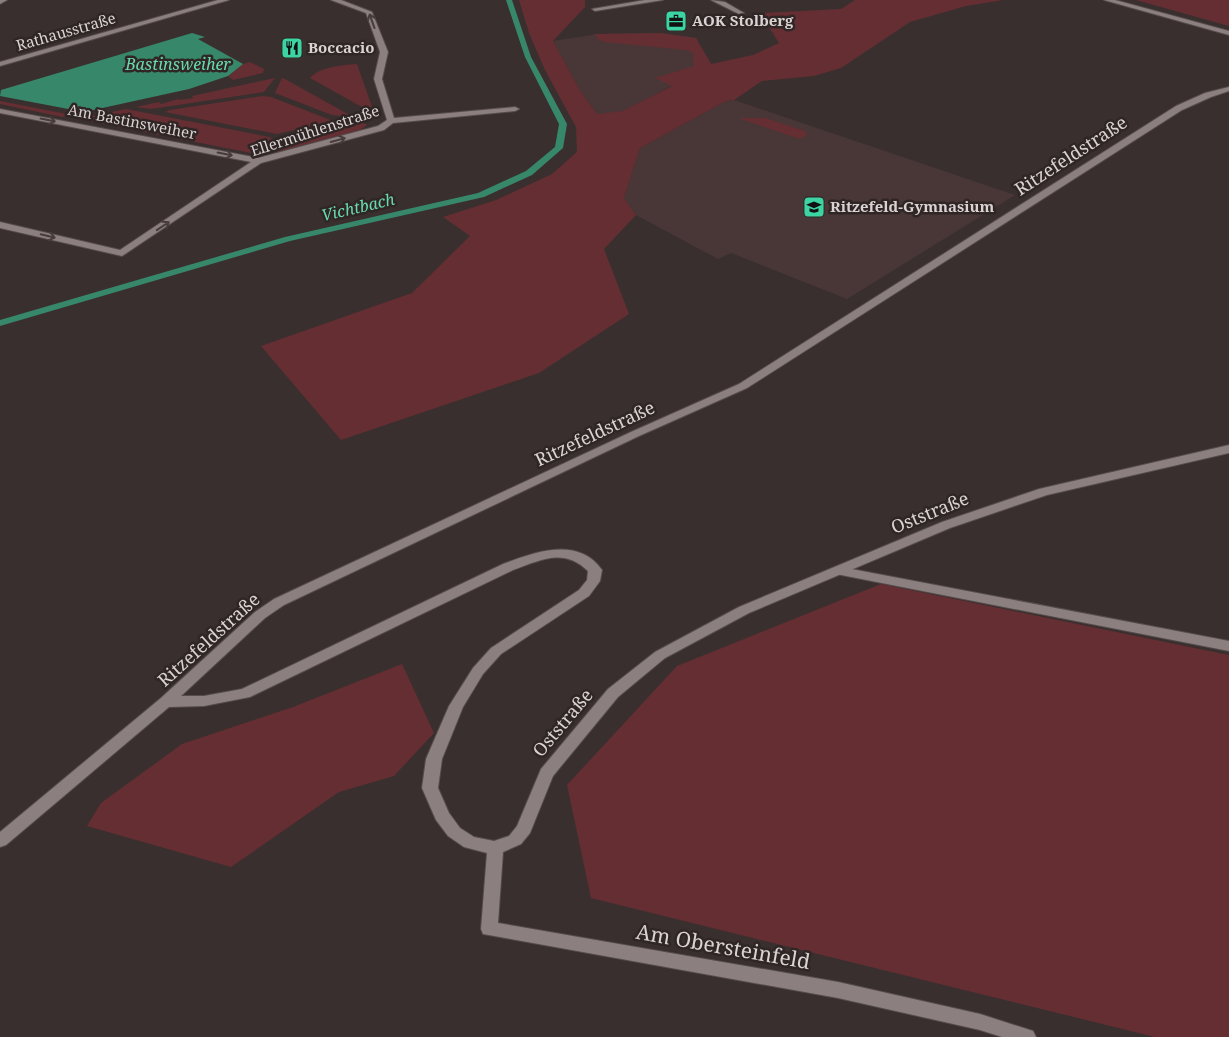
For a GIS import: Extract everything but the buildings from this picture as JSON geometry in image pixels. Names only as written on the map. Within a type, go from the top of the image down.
[{"type":"street","points":[[0,2],[4,0]]},
{"type":"street","name":"Rathausstraße","points":[[0,64],[226,0]]},
{"type":"street","name":"Ellermühlenstraße","points":[[0,225],[122,253],[258,161],[381,128],[391,121],[378,78],[384,52],[369,12],[334,0]]},
{"type":"street","points":[[595,9],[660,0]]},
{"type":"street","points":[[714,0],[741,13]]},
{"type":"street","points":[[1107,0],[1229,34]]},
{"type":"street","name":"Ritzefeldstraße","points":[[0,841],[166,702],[260,615],[279,602],[626,438],[743,386],[1178,108],[1208,95],[1229,89]]},
{"type":"street","points":[[391,121],[515,109]]},
{"type":"street","name":"Am Bastinsweiher","points":[[0,111],[258,161]]},
{"type":"street","name":"Oststraße","points":[[495,848],[515,840],[524,829],[546,772],[612,694],[660,654],[744,610],[841,571],[946,525],[1043,492],[1229,449]]},
{"type":"street","points":[[166,702],[204,701],[245,693],[508,567],[534,558],[560,553],[581,557],[595,570],[593,581],[584,593],[496,651],[478,671],[456,706],[434,759],[430,788],[442,816],[454,832],[470,842],[495,848]]},
{"type":"street","points":[[841,571],[1229,646]]},
{"type":"street","name":"Am Obersteinfeld","points":[[495,848],[489,929],[838,990],[980,1022],[1027,1037]]},
{"type":"shaded area","points":[[519,0],[585,0],[585,7],[553,41],[581,92],[597,114],[623,111],[672,86],[655,78],[694,66],[693,53],[686,50],[604,42],[594,34],[660,33],[696,38],[711,64],[753,55],[779,43],[760,13],[841,9],[855,0],[1003,0],[966,6],[910,22],[841,68],[814,76],[762,81],[734,100],[726,101],[640,148],[624,198],[636,215],[604,249],[629,314],[539,373],[341,440],[261,346],[412,293],[470,236],[443,217],[496,200],[552,174],[577,152],[576,127],[545,70],[529,33]]},
{"type":"shaded area","points":[[1136,0],[1229,0],[1229,26]]},
{"type":"shaded area","points":[[660,33],[696,38],[711,64],[623,112],[597,114],[581,92],[553,41],[598,34]]},
{"type":"shaded area","points":[[250,62],[264,69],[263,73],[233,80],[228,76],[243,64]]},
{"type":"shaded area","points":[[357,64],[372,107],[362,107],[310,78],[325,69]]},
{"type":"shaded area","points":[[275,78],[264,92],[151,109],[136,107],[193,98],[192,96]]},
{"type":"shaded area","points":[[282,78],[353,117],[332,115],[275,93]]},
{"type":"shaded area","points":[[263,96],[271,97],[333,121],[277,134],[165,112],[170,110]]},
{"type":"shaded area","name":"Ritzefeld-Gymnasium","points":[[734,100],[1015,195],[847,299],[731,253],[718,259],[636,215],[624,198],[640,148],[726,101]]},
{"type":"shaded area","points":[[0,101],[72,115],[62,117],[0,104]]},
{"type":"shaded area","points":[[126,109],[270,137],[272,139],[269,153],[261,155],[79,119]]},
{"type":"shaded area","points":[[738,118],[765,118],[805,131],[807,135],[800,139]]},
{"type":"shaded area","points":[[362,122],[367,125],[360,130],[277,152],[281,139],[291,136],[294,138],[305,136],[304,133]]},
{"type":"shaded area","points":[[881,584],[1229,655],[1229,1037],[1155,1037],[591,898],[567,785],[677,666]]},
{"type":"shaded area","points":[[402,664],[434,733],[394,776],[339,792],[231,867],[87,826],[101,803],[182,744],[293,707]]},
{"type":"water","name":"Bastinsweiher","points":[[192,33],[205,37],[198,39],[243,64],[228,76],[189,89],[84,112],[0,96],[1,90]]},
{"type":"waterway","name":"Vichtbach","points":[[0,323],[288,239],[481,195],[529,173],[559,148],[563,124],[528,57],[509,0]]},
{"type":"place","name":"AOK Stolberg","points":[[676,21]]},
{"type":"place","name":"Boccacio","points":[[292,48]]},
{"type":"place","name":"Ritzefeld-Gymnasium","points":[[814,207]]}]
